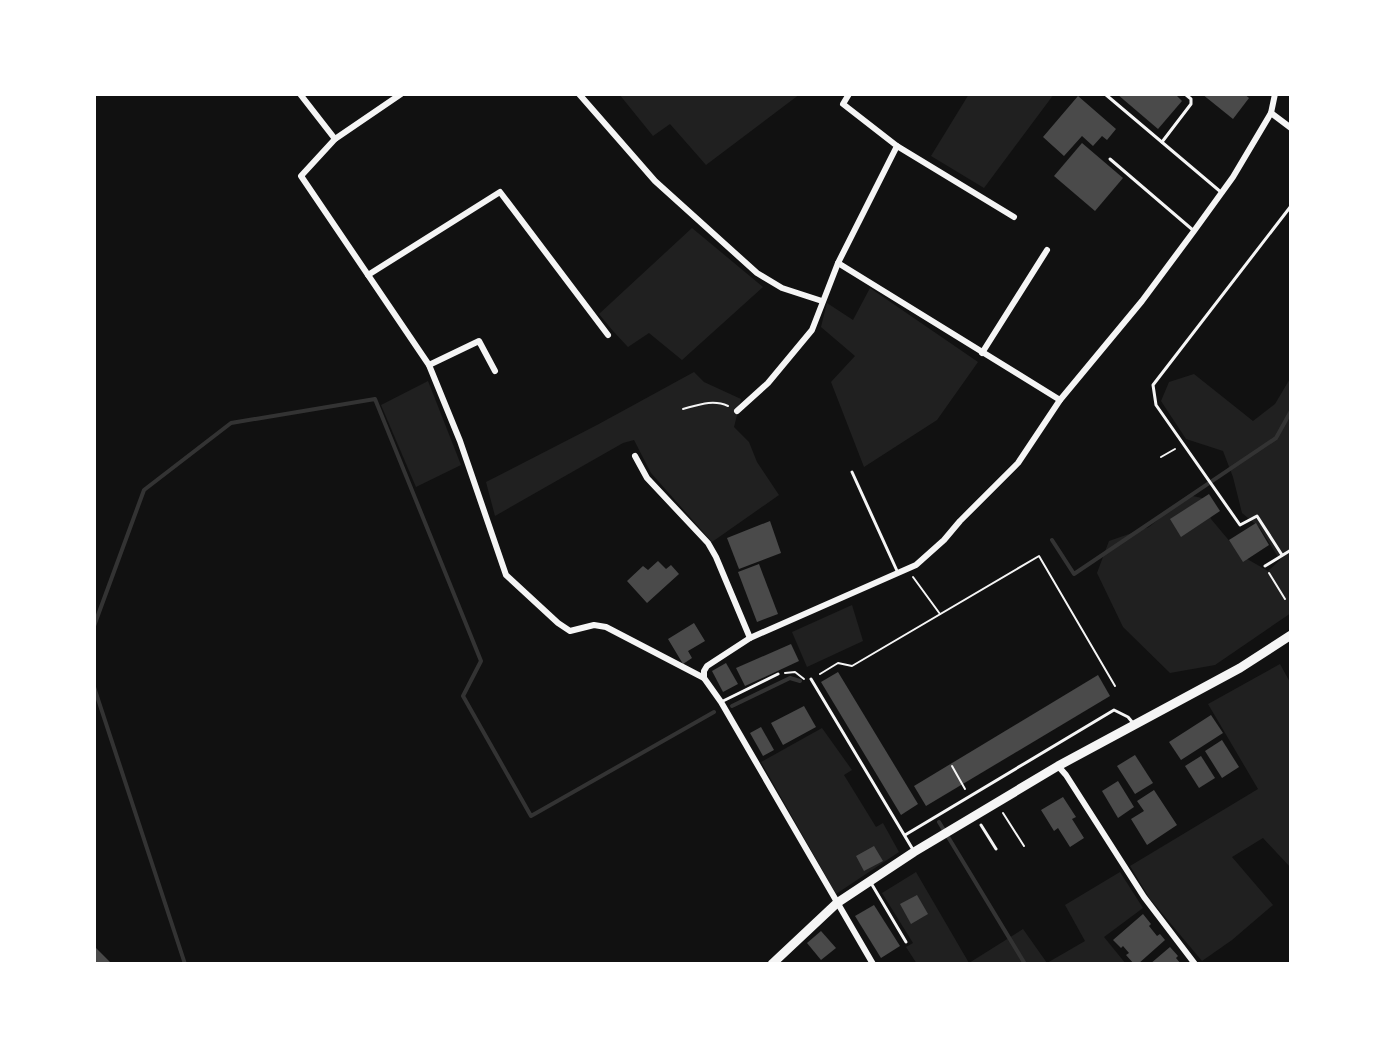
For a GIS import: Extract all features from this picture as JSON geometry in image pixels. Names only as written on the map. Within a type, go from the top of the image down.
[{"type":"main road","points":[[772,964],[837,903],[869,880],[1058,766],[1240,668],[1291,635]]},
{"type":"street","points":[[300,94],[335,139]]},
{"type":"street","points":[[401,94],[335,139],[301,176],[429,365],[460,441],[506,575],[570,631],[594,625],[606,627],[704,678],[721,702],[873,964]]},
{"type":"street","points":[[579,94],[655,181],[757,273],[782,288],[822,301]]},
{"type":"street","points":[[849,94],[843,104],[897,146],[1014,217]]},
{"type":"street","points":[[704,678],[707,666],[750,638],[916,565],[944,540],[1018,463],[1060,400],[1142,301],[1194,231],[1222,193],[1271,113],[1275,94]]},
{"type":"street","points":[[1271,113],[1291,128]]},
{"type":"street","points":[[737,411],[768,383],[812,330],[838,263],[897,146]]},
{"type":"street","points":[[368,275],[500,192],[608,335]]},
{"type":"street","points":[[982,353],[1047,250]]},
{"type":"street","points":[[838,263],[1060,400]]},
{"type":"street","points":[[429,365],[479,341],[495,371]]},
{"type":"street","points":[[635,456],[647,478],[708,543],[750,638]]},
{"type":"street","points":[[1058,766],[1144,897],[1195,964]]},
{"type":"lane","points":[[1105,94],[1222,193]]},
{"type":"lane","points":[[1162,142],[1191,104],[1191,99],[1185,94]]},
{"type":"lane","points":[[1110,159],[1194,231]]},
{"type":"lane","points":[[1282,555],[1257,516],[1240,525],[1156,405],[1153,385],[1291,206]]},
{"type":"lane","points":[[852,472],[898,573]]},
{"type":"lane","points":[[1265,566],[1291,550]]},
{"type":"lane","points":[[721,702],[778,674]]},
{"type":"lane","points":[[811,679],[914,852]]},
{"type":"lane","points":[[905,835],[1114,710],[1128,717],[1135,725]]},
{"type":"lane","points":[[981,825],[996,849]]},
{"type":"lane","points":[[869,880],[906,942]]},
{"type":"path","points":[[683,409],[708,402],[723,403],[737,411]]},
{"type":"path","points":[[1161,457],[1183,444]]},
{"type":"path","points":[[778,674],[795,672],[807,681],[838,663],[852,666],[1039,556],[1115,686]]},
{"type":"path","points":[[916,565],[911,574],[941,615]]},
{"type":"path","points":[[1265,566],[1285,599]]},
{"type":"path","points":[[952,766],[970,797]]},
{"type":"path","points":[[1002,812],[1024,846]]},
{"type":"shaded area","points":[[619,94],[800,94],[706,165],[670,124],[653,136]]},
{"type":"shaded area","points":[[969,94],[1054,94],[984,188],[931,156]]},
{"type":"shaded area","points":[[692,228],[763,287],[682,360],[649,333],[628,347],[599,314]]},
{"type":"shaded area","points":[[870,288],[978,362],[937,420],[864,467],[831,382],[855,356],[821,327],[827,303],[853,320]]},
{"type":"shaded area","points":[[694,372],[704,382],[741,399],[734,427],[749,442],[757,462],[779,495],[712,542],[651,473],[634,440],[623,443],[495,516],[486,482]]},
{"type":"shaded area","points":[[1194,374],[1253,421],[1275,404],[1291,377],[1291,613],[1215,665],[1170,673],[1123,627],[1097,573],[1109,541],[1149,527],[1188,495],[1202,498],[1211,519],[1242,556],[1268,571],[1280,560],[1260,528],[1242,513],[1223,451],[1186,439],[1161,401],[1169,382]]},
{"type":"shaded area","points":[[428,381],[461,465],[416,487],[381,405]]},
{"type":"shaded area","points":[[852,605],[863,641],[807,667],[792,632]]},
{"type":"shaded area","points":[[1280,664],[1291,684],[1291,868],[1263,838],[1232,857],[1273,905],[1202,961],[1150,899],[1130,866],[1258,789],[1208,704]]},
{"type":"shaded area","points":[[822,728],[852,770],[844,775],[876,827],[883,823],[899,852],[836,894],[761,762]]},
{"type":"shaded area","points":[[916,872],[969,963],[1023,929],[1047,963],[1085,941],[1065,905],[1120,872],[1143,908],[1104,937],[1126,964],[917,964],[906,947],[913,943],[882,893]]},
{"type":"building","points":[[1117,94],[1175,94],[1182,101],[1158,129]]},
{"type":"building","points":[[1202,94],[1244,94],[1249,98],[1233,119]]},
{"type":"building","points":[[1078,96],[1116,129],[1107,140],[1102,136],[1093,146],[1082,136],[1064,156],[1043,137]]},
{"type":"building","points":[[1082,143],[1123,178],[1095,211],[1054,176]]},
{"type":"building","points":[[1209,494],[1220,511],[1181,537],[1170,519]]},
{"type":"building","points":[[770,521],[781,553],[739,569],[727,538]]},
{"type":"building","points":[[1256,523],[1269,545],[1243,562],[1229,540]]},
{"type":"building","points":[[658,561],[666,569],[671,565],[679,574],[647,603],[627,581],[643,566],[648,570]]},
{"type":"building","points":[[759,564],[778,614],[757,622],[738,572]]},
{"type":"building","points":[[694,623],[705,641],[688,651],[692,658],[683,664],[668,639]]},
{"type":"building","points":[[791,644],[799,661],[745,686],[736,668]]},
{"type":"building","points":[[726,663],[738,684],[723,692],[712,671]]},
{"type":"building","points":[[838,672],[918,804],[901,815],[821,682]]},
{"type":"building","points":[[1098,675],[1110,696],[926,806],[914,786]]},
{"type":"building","points":[[804,706],[816,727],[783,745],[771,723]]},
{"type":"building","points":[[1211,715],[1223,733],[1181,760],[1169,742]]},
{"type":"building","points":[[761,727],[774,750],[763,756],[750,733]]},
{"type":"building","points":[[1222,740],[1239,767],[1222,778],[1205,751]]},
{"type":"building","points":[[1135,755],[1153,783],[1135,794],[1117,766]]},
{"type":"building","points":[[1201,756],[1215,778],[1199,788],[1185,766]]},
{"type":"building","points":[[1118,781],[1134,807],[1118,818],[1102,791]]},
{"type":"building","points":[[1154,790],[1177,825],[1147,845],[1131,819],[1144,811],[1137,801]]},
{"type":"building","points":[[1063,797],[1076,817],[1072,819],[1084,838],[1070,847],[1058,828],[1054,831],[1041,810]]},
{"type":"building","points":[[874,846],[883,861],[864,871],[856,856]]},
{"type":"building","points":[[917,895],[928,914],[911,924],[900,904]]},
{"type":"building","points":[[874,905],[900,946],[881,958],[855,916]]},
{"type":"building","points":[[1143,914],[1157,936],[1160,934],[1165,940],[1138,964],[1134,964],[1123,946],[1121,948],[1113,940]]},
{"type":"building","points":[[821,931],[836,948],[821,960],[807,943]]},
{"type":"building","points":[[94,946],[112,964],[94,964]]},
{"type":"building","points":[[1170,947],[1181,964],[1150,964]]},
{"type":"waterway","points":[[94,626],[144,490],[231,423],[375,399],[481,661],[463,696],[531,816],[714,712]]},
{"type":"waterway","points":[[1052,540],[1074,574],[1276,438],[1291,411]]},
{"type":"waterway","points":[[732,706],[790,678],[800,681]]},
{"type":"waterway","points":[[94,687],[185,964]]},
{"type":"waterway","points":[[939,822],[1025,964]]}]
